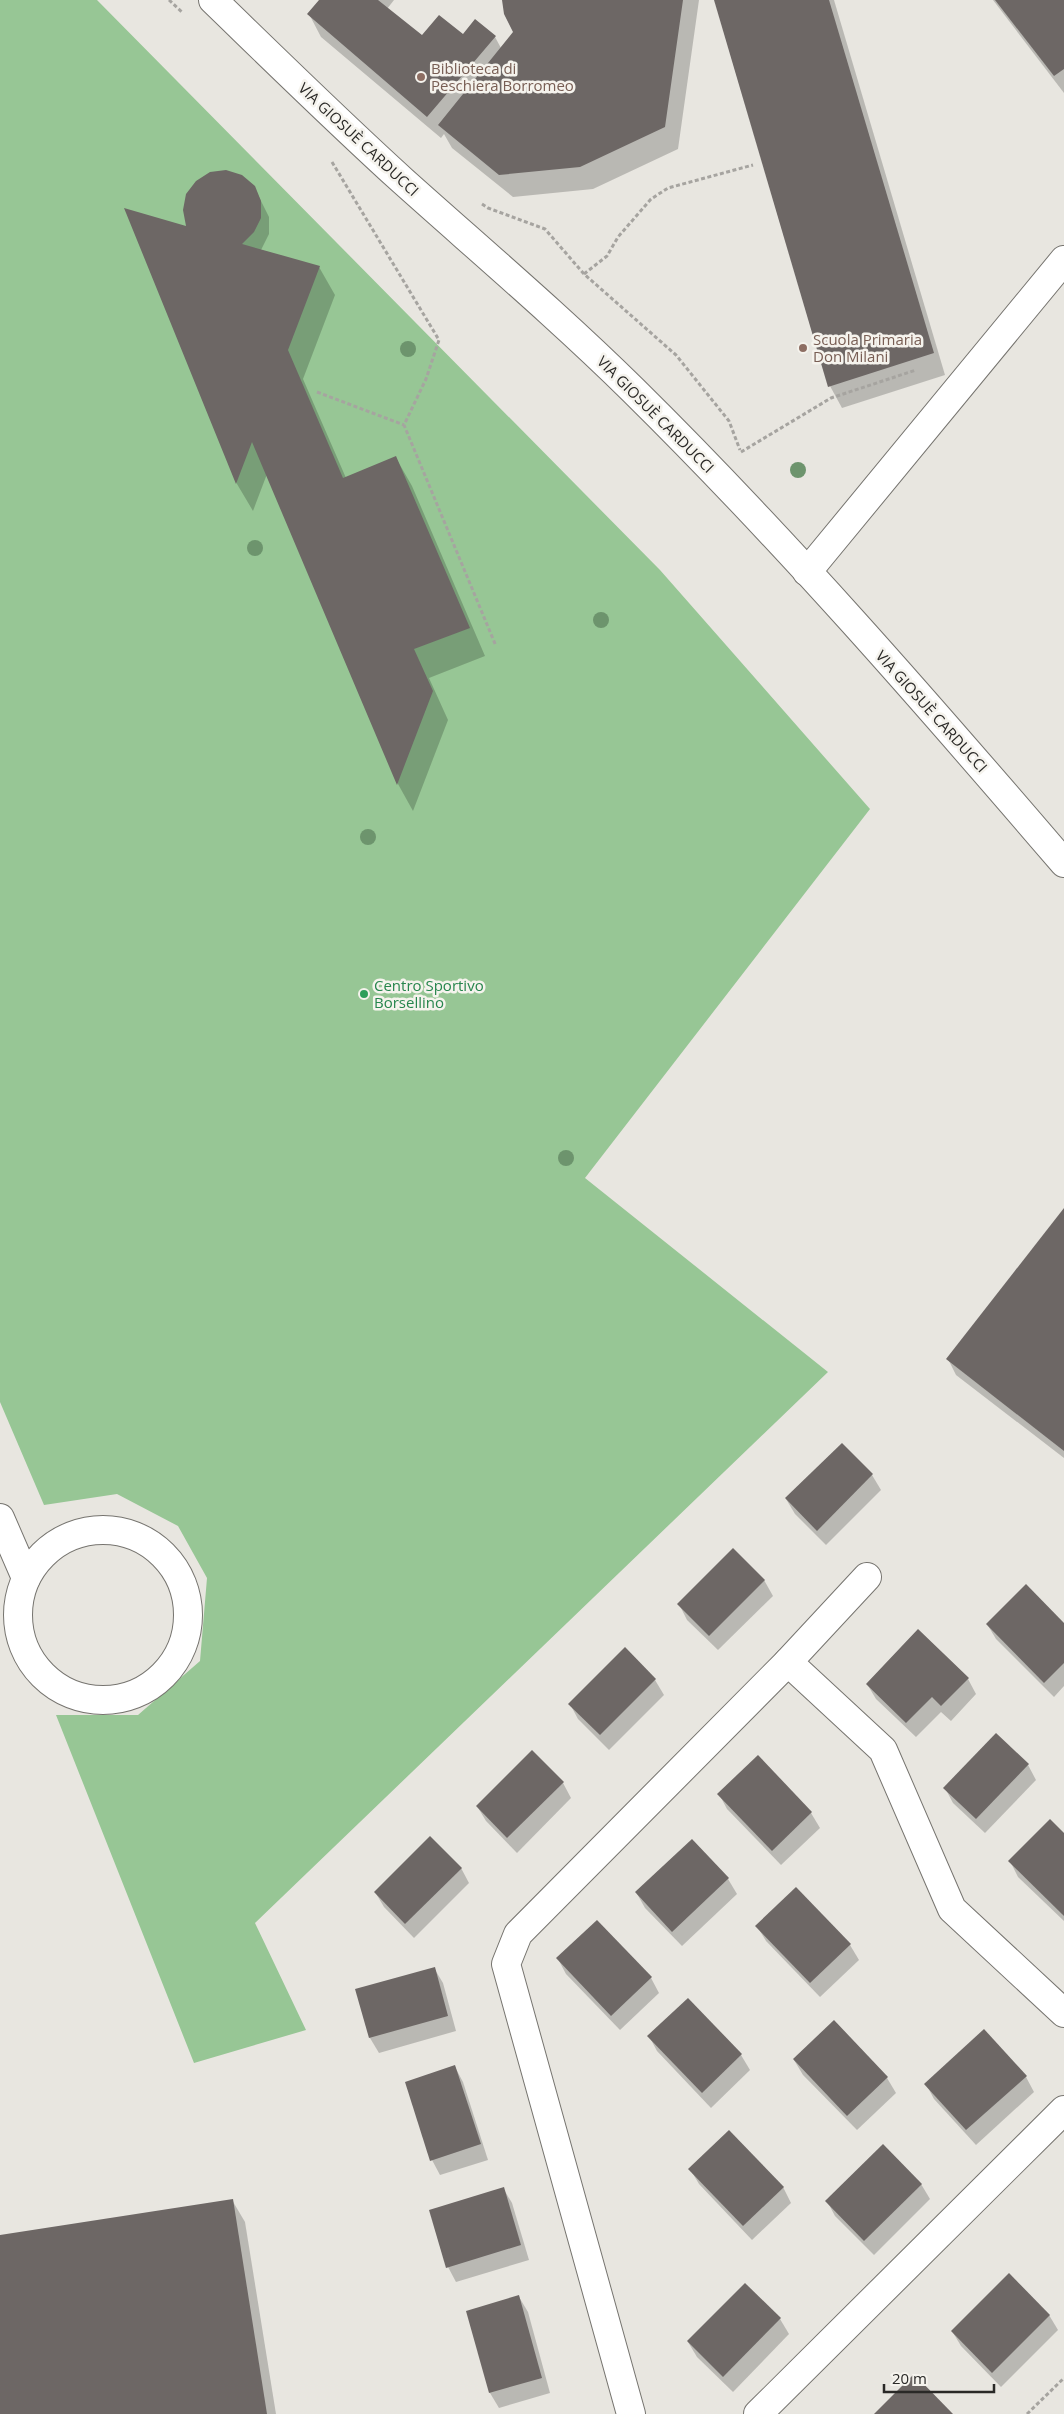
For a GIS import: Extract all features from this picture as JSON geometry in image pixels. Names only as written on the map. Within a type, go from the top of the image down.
[{"type":"street","name":"VIA GIOSUÈ CARDUCCI","points":[[213,0],[328,112],[489,255],[631,388],[760,518],[940,718],[1064,863]]},
{"type":"street","points":[[807,572],[1064,260]]},
{"type":"street","points":[[0,1518],[26,1578],[18,1606],[20,1636],[31,1663],[52,1684],[78,1697],[107,1701],[136,1695],[161,1679],[179,1655],[188,1630],[189,1602],[180,1576],[164,1554],[142,1538],[116,1530],[89,1530],[63,1539],[42,1555],[26,1578]]},
{"type":"street","points":[[631,2414],[506,1964],[518,1934],[788,1662],[867,1577]]},
{"type":"street","points":[[788,1662],[883,1750],[952,1909],[1064,2013]]},
{"type":"street","points":[[758,2414],[1064,2110]]},
{"type":"path","points":[[327,155],[439,340],[426,379],[404,426]]},
{"type":"path","points":[[584,274],[607,256],[618,237],[651,199],[668,188],[753,165]]},
{"type":"path","points":[[741,452],[831,398],[916,370]]},
{"type":"path","points":[[317,392],[404,426],[496,646]]},
{"type":"path","points":[[1027,2414],[1064,2378]]},
{"type":"green space","name":"Centro Sportivo Borsellino","points":[[0,0],[97,0],[660,570],[870,809],[585,1178],[828,1372],[255,1923],[306,2030],[194,2063],[56,1715],[138,1715],[200,1661],[207,1578],[178,1526],[117,1494],[44,1505],[0,1402]]},
{"type":"building","name":"Biblioteca di Peschiera Borromeo","points":[[319,0],[378,0],[422,35],[439,15],[463,34],[475,19],[496,36],[427,117],[307,14]]},
{"type":"building","points":[[502,0],[683,0],[665,127],[580,167],[499,175],[438,125],[513,32],[504,14]]},
{"type":"building","points":[[714,0],[829,0],[934,353],[828,387]]},
{"type":"building","points":[[995,0],[1064,0],[1064,69],[1054,76]]},
{"type":"building","points":[[226,170],[242,175],[255,186],[261,201],[261,218],[254,232],[242,244],[320,266],[288,350],[343,478],[396,456],[470,628],[414,649],[433,691],[397,785],[252,442],[236,484],[124,208],[186,226],[183,210],[186,194],[196,181],[210,172]]},
{"type":"building","points":[[1064,1208],[1064,1451],[946,1359]]},
{"type":"building","points":[[842,1443],[873,1474],[817,1531],[785,1498]]},
{"type":"building","points":[[733,1548],[765,1580],[709,1636],[677,1604]]},
{"type":"building","points":[[1026,1584],[1064,1623],[1064,1663],[1044,1683],[986,1624]]},
{"type":"building","points":[[918,1629],[969,1678],[941,1706],[932,1697],[906,1723],[866,1684]]},
{"type":"building","points":[[625,1647],[656,1679],[600,1735],[568,1704]]},
{"type":"building","points":[[996,1733],[1029,1764],[976,1819],[943,1788]]},
{"type":"building","points":[[532,1750],[564,1782],[507,1838],[476,1806]]},
{"type":"building","points":[[758,1755],[812,1812],[772,1851],[717,1794]]},
{"type":"building","points":[[1050,1819],[1064,1833],[1064,1916],[1008,1861]]},
{"type":"building","points":[[430,1836],[462,1868],[405,1924],[374,1892]]},
{"type":"building","points":[[692,1839],[729,1878],[672,1932],[635,1892]]},
{"type":"building","points":[[796,1887],[851,1944],[810,1983],[755,1926]]},
{"type":"building","points":[[597,1920],[652,1977],[611,2016],[556,1958]]},
{"type":"building","points":[[435,1967],[448,2016],[369,2038],[355,1989]]},
{"type":"building","points":[[688,1998],[742,2054],[702,2093],[647,2036]]},
{"type":"building","points":[[834,2020],[888,2077],[847,2116],[793,2059]]},
{"type":"building","points":[[984,2029],[1027,2076],[966,2130],[924,2084]]},
{"type":"building","points":[[455,2065],[481,2144],[430,2161],[405,2082]]},
{"type":"building","points":[[729,2130],[784,2187],[743,2226],[688,2169]]},
{"type":"building","points":[[883,2144],[922,2184],[864,2241],[825,2201]]},
{"type":"building","points":[[504,2187],[521,2245],[446,2268],[429,2210]]},
{"type":"building","points":[[233,2199],[267,2414],[0,2414],[0,2235]]},
{"type":"building","points":[[1009,2273],[1050,2315],[992,2373],[951,2331]]},
{"type":"building","points":[[745,2283],[781,2318],[723,2377],[687,2341]]},
{"type":"building","points":[[519,2295],[542,2378],[489,2393],[466,2311]]},
{"type":"building","points":[[914,2374],[953,2414],[874,2414]]},
{"type":"place","name":"Biblioteca di Peschiera Borromeo","points":[[421,77]]},
{"type":"place","name":"Scuola Primaria Don Milani","points":[[803,348]]},
{"type":"place","name":"Centro Sportivo Borsellino","points":[[364,994]]}]
